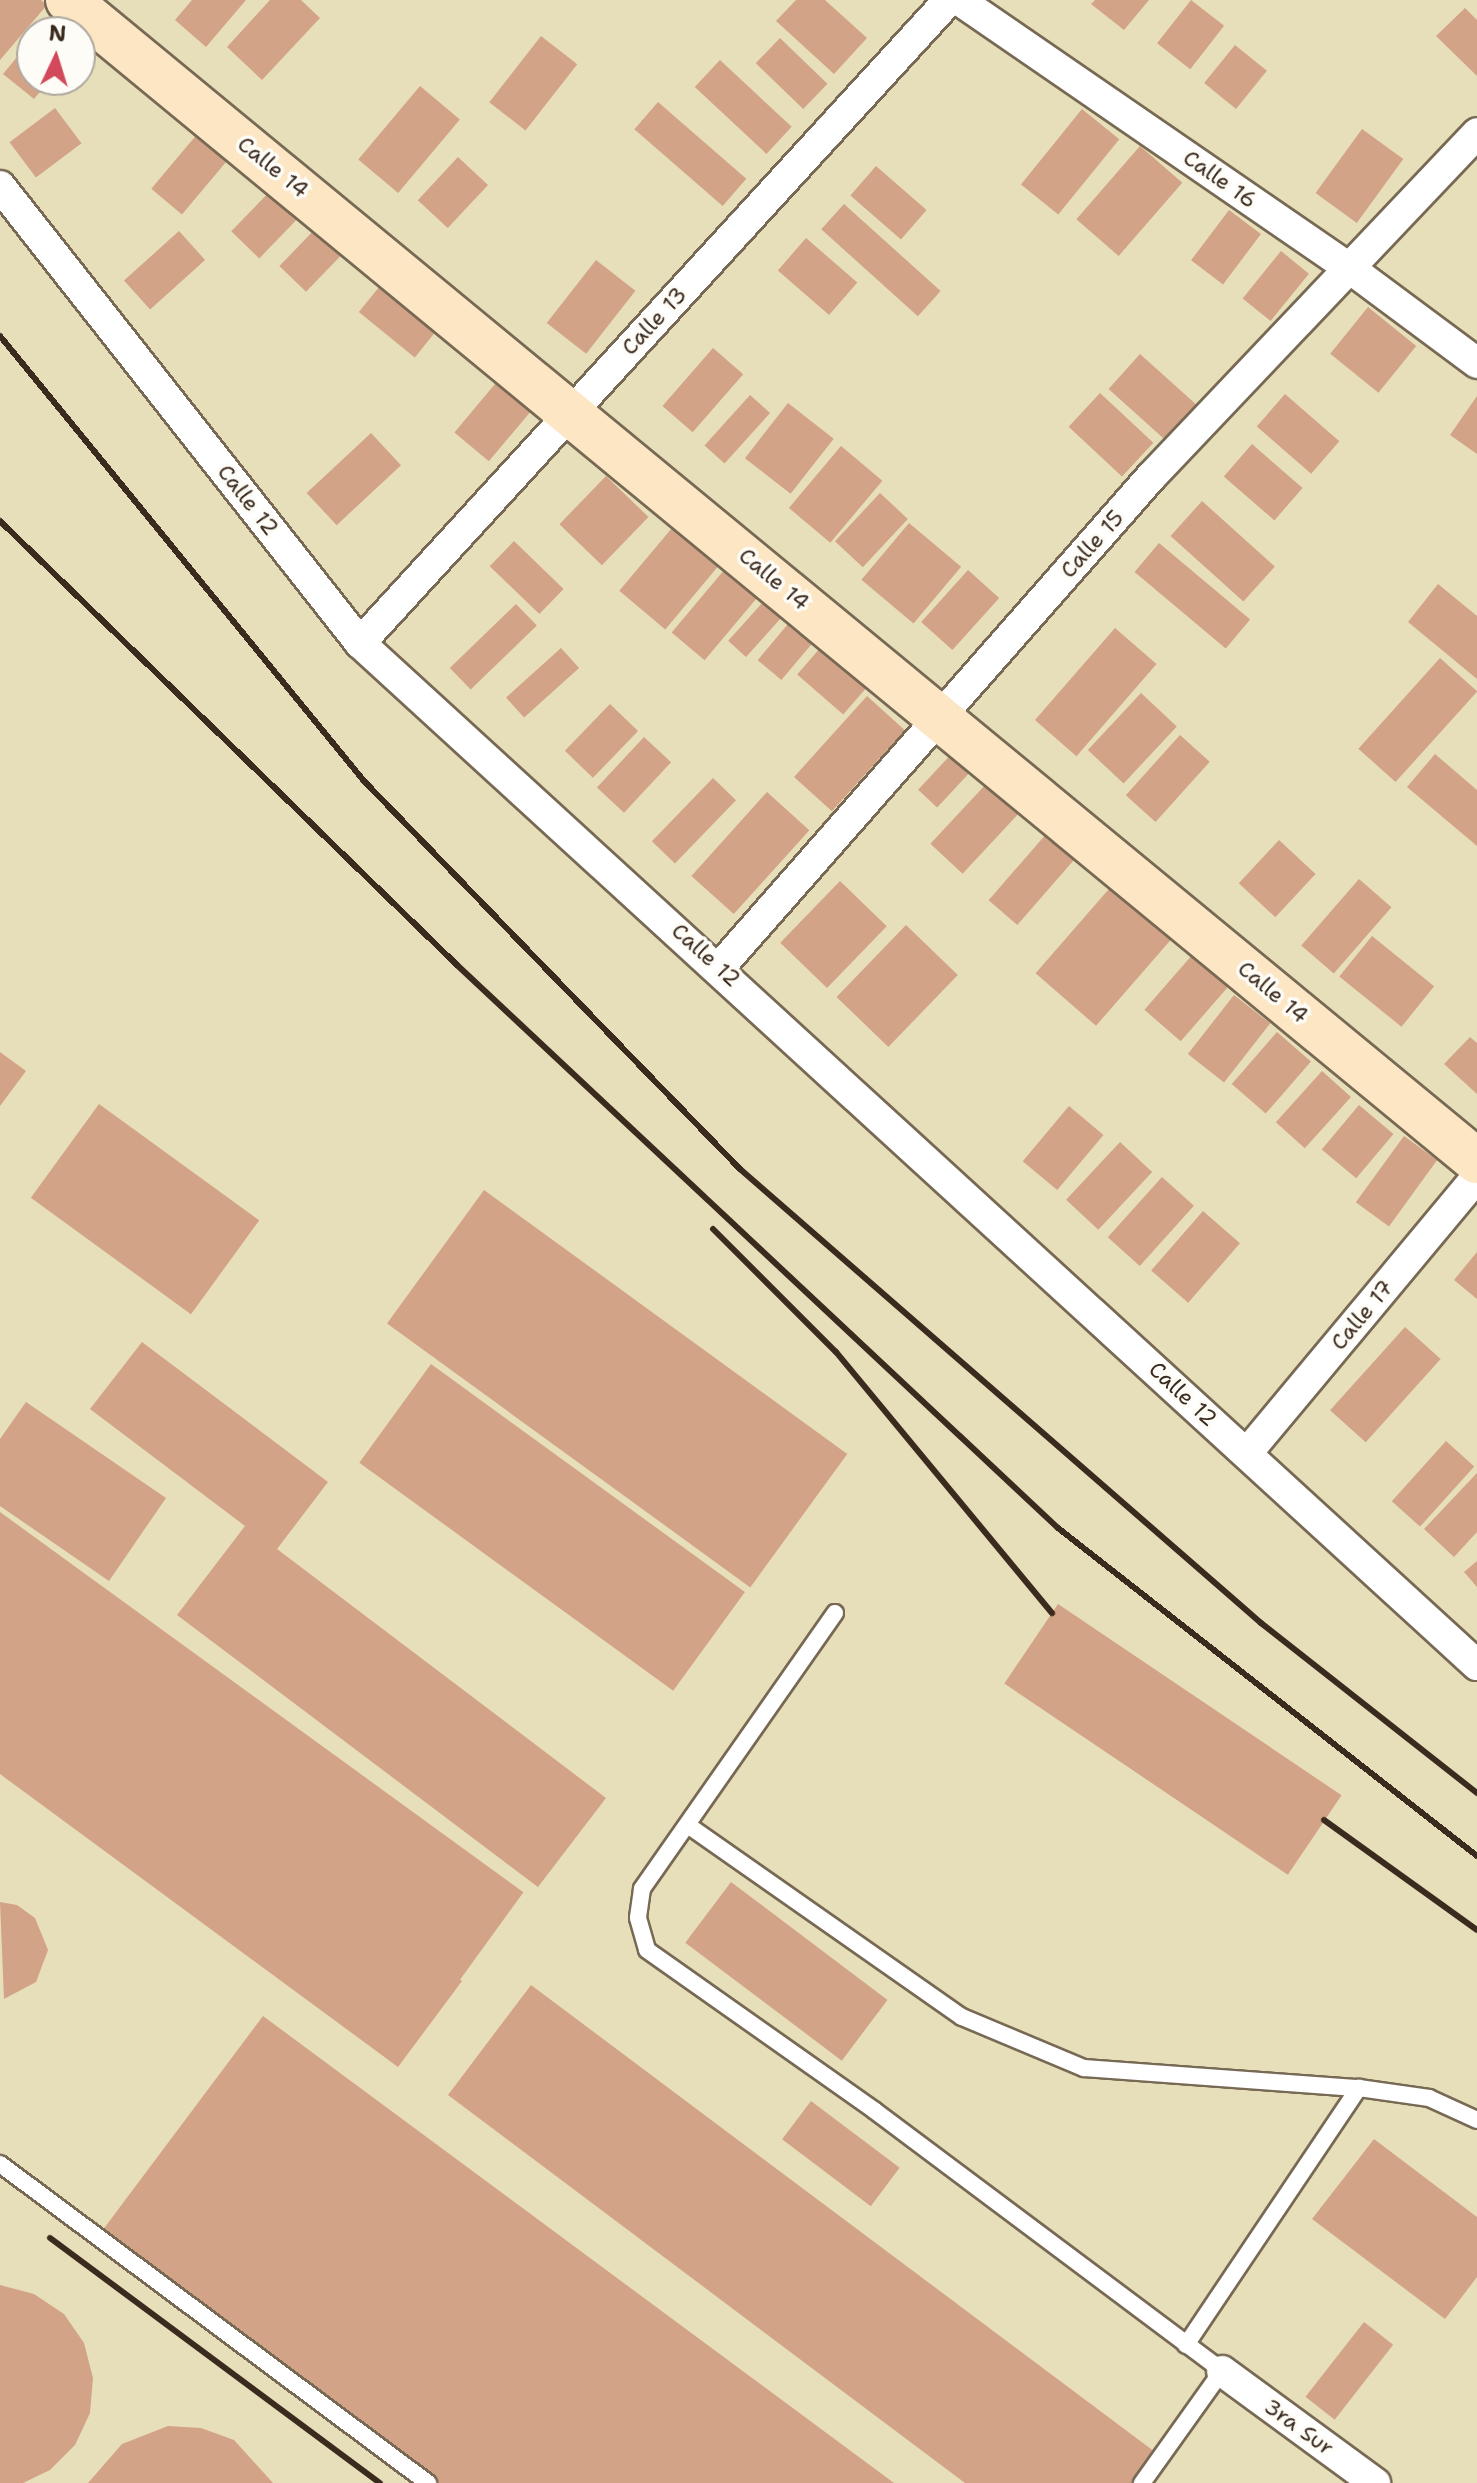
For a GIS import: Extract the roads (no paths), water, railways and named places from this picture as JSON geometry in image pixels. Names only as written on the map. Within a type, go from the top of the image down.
[{"type":"main road","name":"Calle 14","points":[[68,0],[572,411],[1477,1161]]},
{"type":"street","name":"Calle 13","points":[[360,643],[949,0]]},
{"type":"street","name":"Calle 16","points":[[959,0],[1352,270],[1477,363]]},
{"type":"street","name":"Calle 15","points":[[720,967],[938,715],[1151,477],[1352,270],[1477,133]]},
{"type":"street","name":"Calle 12","points":[[0,186],[360,643],[720,967],[1477,1665]]},
{"type":"street","name":"Calle 17","points":[[1247,1453],[1477,1177]]},
{"type":"street","name":"3ra Sur","points":[[1222,2371],[1375,2483]]},
{"type":"lane","points":[[835,1613],[689,1826],[642,1889],[638,1918],[647,1950],[875,2111],[1222,2371],[1142,2483]]},
{"type":"lane","points":[[689,1826],[962,2017],[1084,2068],[1359,2088],[1429,2098],[1477,2120]]},
{"type":"lane","points":[[1186,2345],[1359,2088]]},
{"type":"lane","points":[[0,2164],[428,2483]]},
{"type":"railway","points":[[0,336],[364,781],[740,1169],[1261,1623],[1477,1793]]},
{"type":"railway","points":[[0,521],[457,965],[1058,1528],[1477,1856]]},
{"type":"railway","points":[[713,1229],[836,1352],[1052,1613]]},
{"type":"railway","points":[[1324,1820],[1477,1930]]},
{"type":"railway","points":[[50,2238],[380,2483]]}]
